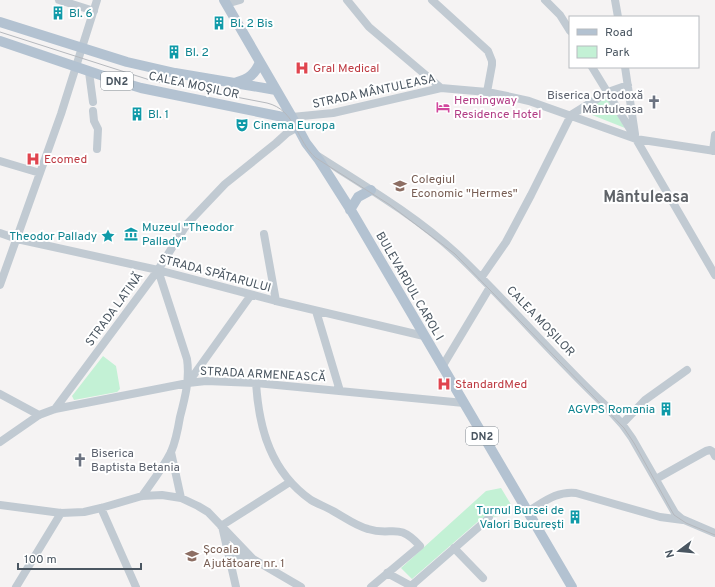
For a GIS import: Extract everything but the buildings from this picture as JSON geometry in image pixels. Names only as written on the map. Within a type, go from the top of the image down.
[{"type":"main road","name":"BULEVARDUL CAROL I","points":[[225,2],[306,143],[350,210],[572,587]]},
{"type":"main road","name":"CALEA MOȘILOR","points":[[0,22],[127,62],[176,73],[276,90]]},
{"type":"main road","name":"CALEA MOȘILOR","points":[[0,41],[89,72],[141,88],[292,118]]},
{"type":"main road","points":[[235,83],[250,77],[256,71],[260,62]]},
{"type":"main road","points":[[350,210],[358,196],[371,190]]},
{"type":"street","points":[[59,0],[94,11]]},
{"type":"street","points":[[0,284],[40,173],[97,0]]},
{"type":"street","points":[[225,2],[240,0]]},
{"type":"street","points":[[348,0],[369,27],[441,88]]},
{"type":"street","points":[[432,0],[488,51],[492,65],[487,92]]},
{"type":"street","points":[[545,0],[560,15],[569,29]]},
{"type":"street","points":[[615,0],[618,16]]},
{"type":"street","points":[[593,68],[715,275]]},
{"type":"street","points":[[625,68],[636,139]]},
{"type":"street","points":[[89,72],[93,102]]},
{"type":"street","points":[[480,278],[506,242],[532,195],[571,115],[608,92],[628,85]]},
{"type":"street","name":"STRADA MÂNTULEASA","points":[[292,118],[333,114],[441,88],[487,92],[529,101],[636,139],[714,151]]},
{"type":"street","points":[[93,112],[94,121],[98,129],[96,149]]},
{"type":"street","name":"STRADA LATINĂ","points":[[55,409],[158,270],[187,224],[225,184],[276,144],[287,133],[298,127]]},
{"type":"street","points":[[714,151],[715,135]]},
{"type":"street","name":"CALEA MOȘILOR","points":[[315,155],[371,190],[427,230],[456,253],[622,424],[638,446],[677,515],[684,520],[715,533]]},
{"type":"street","points":[[0,161],[40,173]]},
{"type":"street","name":"STRADA SPĂTARULUI","points":[[0,233],[17,239],[158,270],[251,295],[424,336]]},
{"type":"street","points":[[264,234],[276,301]]},
{"type":"street","points":[[142,496],[160,472],[171,452],[188,382],[187,359],[158,270]]},
{"type":"street","points":[[442,367],[490,287]]},
{"type":"street","points":[[188,382],[251,295]]},
{"type":"street","points":[[316,311],[340,391]]},
{"type":"street","points":[[622,424],[645,400],[687,370]]},
{"type":"street","name":"STRADA ARMENEASCĂ","points":[[0,442],[39,415],[55,409],[188,382],[206,380],[256,383],[464,404]]},
{"type":"street","points":[[256,383],[259,413],[270,450],[279,468],[290,482],[312,501],[366,529],[378,531],[400,531],[412,537],[420,546],[371,587]]},
{"type":"street","points":[[0,394],[39,415]]},
{"type":"street","points":[[656,479],[706,451],[710,450],[715,456]]},
{"type":"street","points":[[171,452],[181,498]]},
{"type":"street","points":[[221,526],[290,482]]},
{"type":"street","points":[[527,512],[560,493],[566,492],[576,493],[660,517],[684,520]]},
{"type":"street","points":[[0,506],[61,513],[84,512],[142,496],[162,494],[181,498],[208,512],[253,559]]},
{"type":"street","points":[[101,508],[136,587]]},
{"type":"street","points":[[660,517],[669,514],[673,509]]},
{"type":"street","points":[[16,587],[61,513]]},
{"type":"street","points":[[388,573],[412,586],[490,518]]},
{"type":"street","points":[[221,526],[236,587]]},
{"type":"street","points":[[454,548],[483,578]]},
{"type":"street","points":[[232,570],[234,558],[241,554],[253,559],[301,587]]},
{"type":"green space","points":[[606,97],[625,128],[582,111]]},
{"type":"green space","points":[[103,356],[116,366],[120,389],[117,392],[74,400],[72,396]]},
{"type":"green space","points":[[501,488],[512,506],[500,516],[482,518],[412,579],[401,568],[486,491]]},
{"type":"tram line","points":[[0,32],[153,81],[267,103],[277,107],[290,119],[309,151],[316,158],[390,205],[455,254],[624,428],[674,515],[686,523],[715,535]]},
{"type":"place","name":"Bl. 6","points":[[58,13]]},
{"type":"place","name":"Bl. 2 Bis","points":[[219,23]]},
{"type":"place","name":"Bl. 2","points":[[174,52]]},
{"type":"place","name":"Gral Medical","points":[[302,68]]},
{"type":"place","name":"Biserica Ortodoxă Mântuleasa","points":[[654,102]]},
{"type":"place","name":"Hemingway Residence Hotel","points":[[443,107]]},
{"type":"place","name":"Bl. 1","points":[[137,114]]},
{"type":"place","name":"Cinema Europa","points":[[242,125]]},
{"type":"place","name":"Ecomed","points":[[33,159]]},
{"type":"place","name":"Colegiul Economic \"Hermes\"","points":[[400,186]]},
{"type":"place","name":"Muzeul \"Theodor Pallady\"","points":[[131,234]]},
{"type":"place","name":"Theodor Pallady","points":[[108,236]]},
{"type":"place","name":"StandardMed","points":[[444,384]]},
{"type":"place","name":"AGVPS Romania","points":[[666,409]]},
{"type":"place","name":"Biserica Baptista Betania","points":[[80,460]]},
{"type":"place","name":"Turnul Bursei de Valori București","points":[[575,517]]},
{"type":"place","name":"Școala Ajutătoare nr. 1","points":[[192,556]]},
{"type":"district","name":"Mântuleasa","points":[[646,196]]}]
